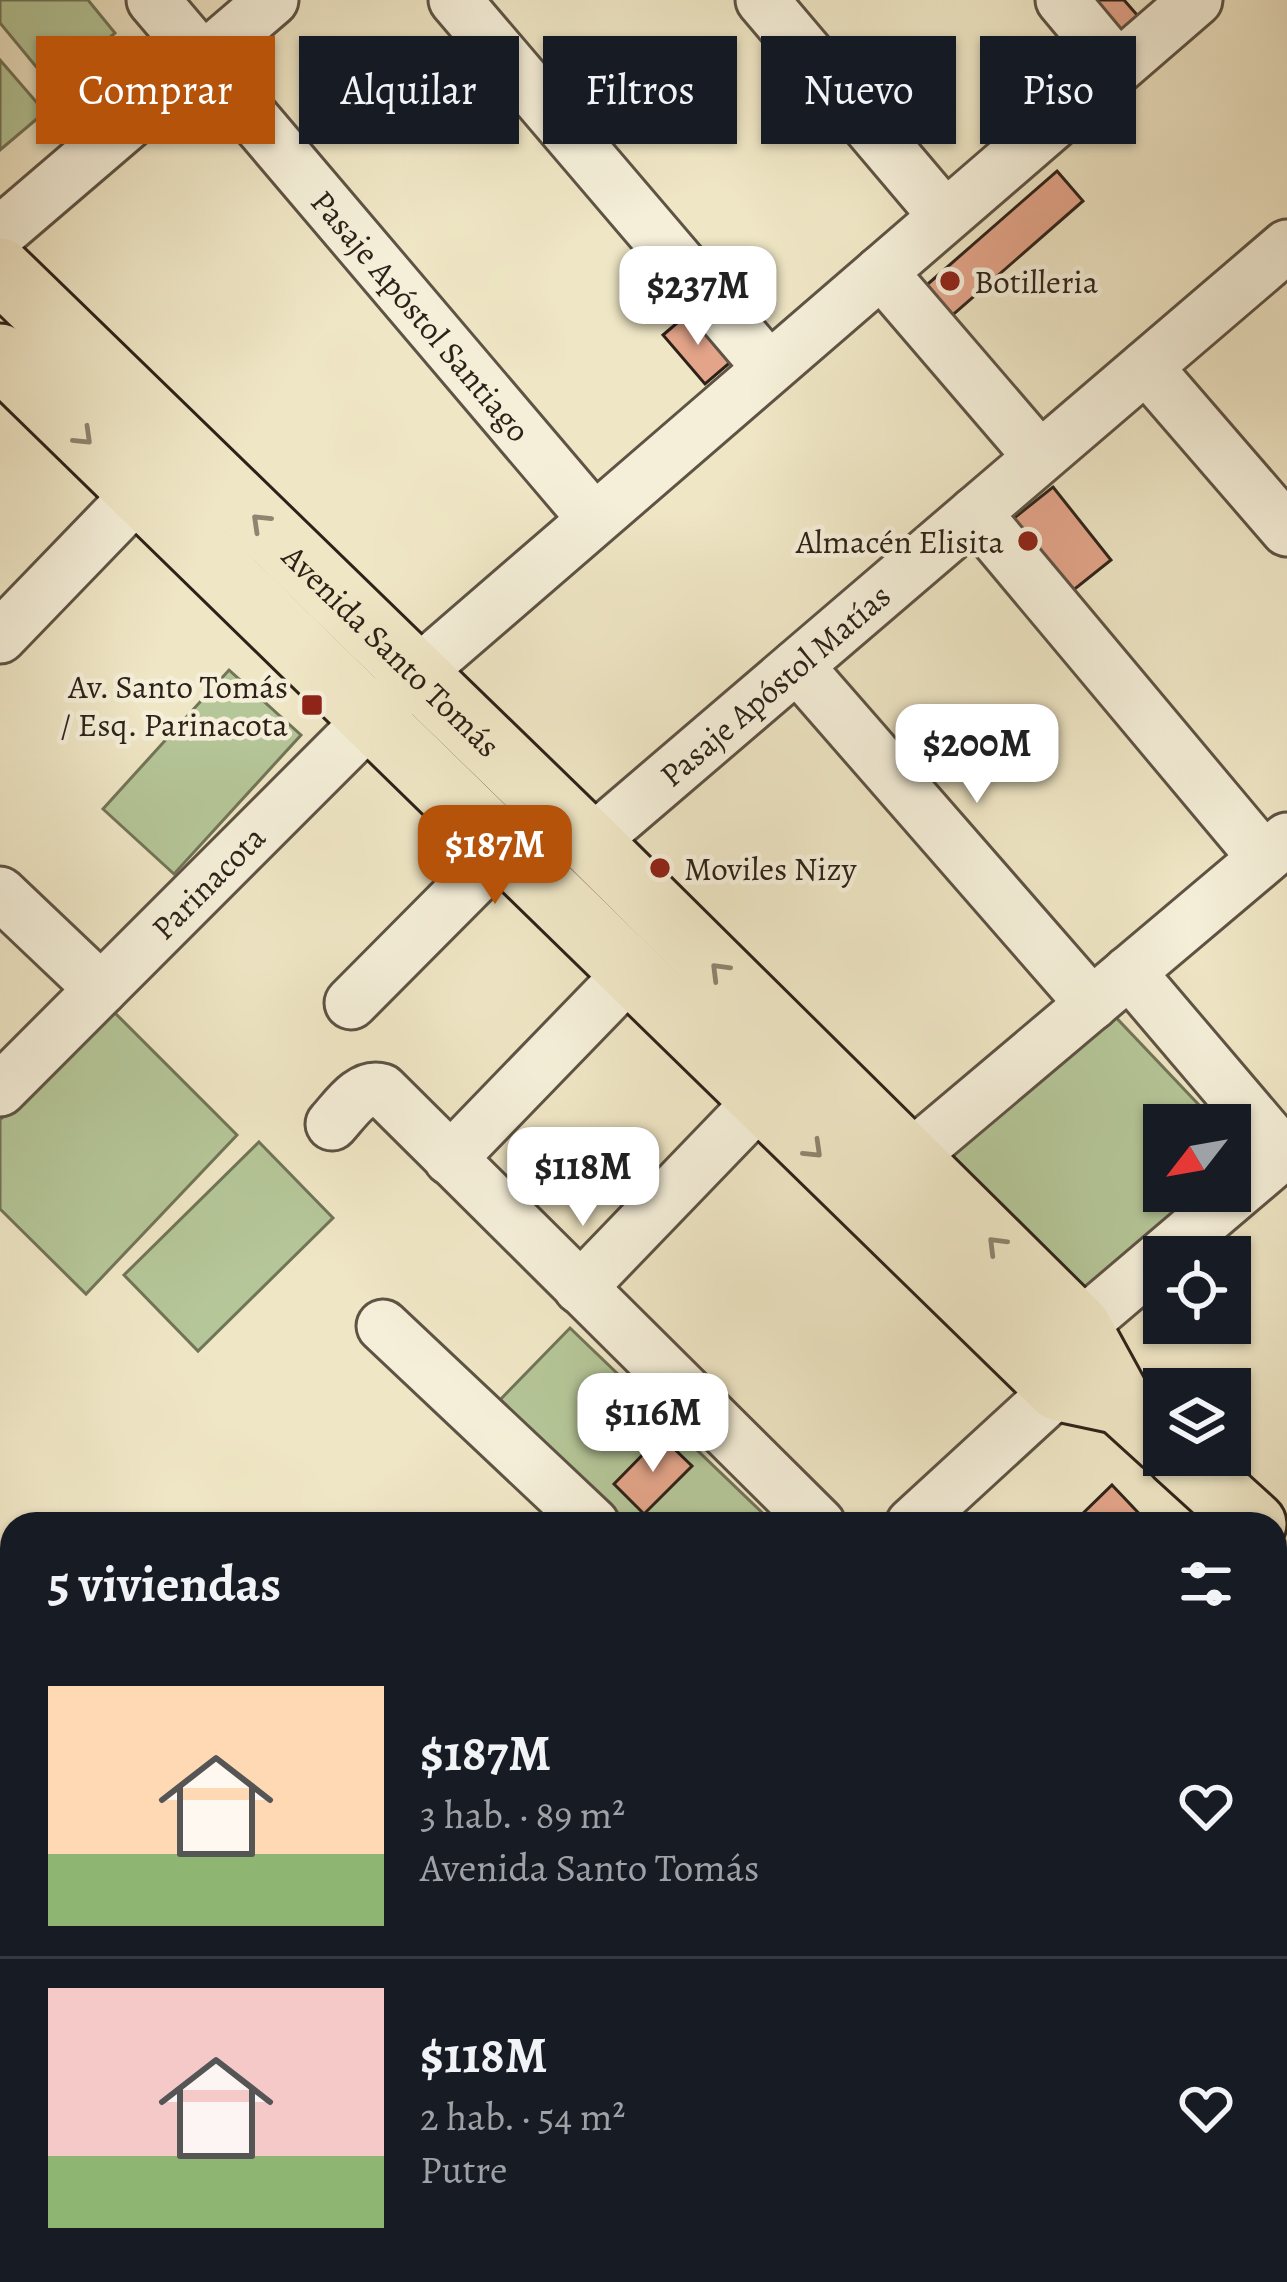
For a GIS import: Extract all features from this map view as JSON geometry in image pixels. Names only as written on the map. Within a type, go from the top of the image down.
[{"type":"main road","name":"Avenida Santo Tomás","points":[[0,270],[590,843],[1079,1328],[1142,1422]]},
{"type":"main road","name":"Avenida Santo Tomás","points":[[0,356],[1059,1389],[1142,1422]]},
{"type":"main road","points":[[1201,1476],[1241,1512]]},
{"type":"street","name":"Pasaje Apóstol Santiago","points":[[152,0],[183,36]]},
{"type":"street","points":[[230,36],[272,0]]},
{"type":"street","points":[[455,0],[769,368]]},
{"type":"street","points":[[762,0],[945,216]]},
{"type":"street","points":[[1062,0],[1092,36]]},
{"type":"street","name":"Parinacota","points":[[1136,52],[1196,0]]},
{"type":"street","points":[[0,233],[104,144]]},
{"type":"street","name":"Pasaje Apóstol Santiago","points":[[275,144],[594,519]]},
{"type":"street","name":"Parinacota","points":[[0,1090],[416,674],[1029,144]]},
{"type":"street","name":"Pasaje Apóstol Matías","points":[[590,843],[1287,246]]},
{"type":"street","points":[[881,272],[1040,457]]},
{"type":"street","points":[[1145,367],[1287,530]]},
{"type":"street","points":[[0,638],[140,492]]},
{"type":"street","points":[[909,1158],[1276,848],[975,513]]},
{"type":"street","points":[[797,666],[1111,988],[1285,1151],[1079,1328],[1059,1389],[925,1512]]},
{"type":"street","points":[[351,1003],[505,848]]},
{"type":"street","points":[[0,893],[100,989]]},
{"type":"street","points":[[450,1159],[632,971]]},
{"type":"street","points":[[332,1124],[364,1090],[382,1090],[807,1512]]},
{"type":"street","points":[[580,1288],[762,1099]]},
{"type":"street","points":[[383,1326],[580,1512]]},
{"type":"green space","points":[[0,0],[88,0],[115,33],[36,36],[36,67],[0,23]]},
{"type":"green space","points":[[0,60],[36,102],[36,120],[0,150]]},
{"type":"green space","points":[[229,670],[301,735],[174,874],[103,809]]},
{"type":"green space","points":[[110,1008],[237,1135],[86,1294],[0,1209],[0,1120]]},
{"type":"green space","points":[[1107,1008],[1198,1104],[1143,1104],[1143,1212],[1187,1212],[1156,1236],[1143,1236],[1143,1246],[1079,1295],[935,1153]]},
{"type":"green space","points":[[259,1142],[333,1218],[198,1351],[124,1275]]},
{"type":"green space","points":[[570,1328],[762,1512],[611,1512],[497,1403]]},
{"type":"building","points":[[1074,0],[1124,0],[1145,24],[1131,36],[1105,36]]},
{"type":"building","points":[[1057,171],[1083,201],[947,320],[921,290]]},
{"type":"building","points":[[691,311],[733,360],[705,384],[663,335]]},
{"type":"building","points":[[1053,487],[1111,560],[1066,596],[1008,523]]},
{"type":"building","points":[[661,1436],[692,1466],[646,1512],[614,1484]]},
{"type":"building","points":[[1112,1485],[1138,1512],[1084,1512]]},
{"type":"place","name":"Botilleria","points":[[950,281]]},
{"type":"place","name":"Almacén Elisita","points":[[1028,541]]},
{"type":"place","name":"Av. Santo Tomás / Esq. Parinacota","points":[[312,705]]},
{"type":"place","name":"Moviles Nizy","points":[[660,868]]}]
